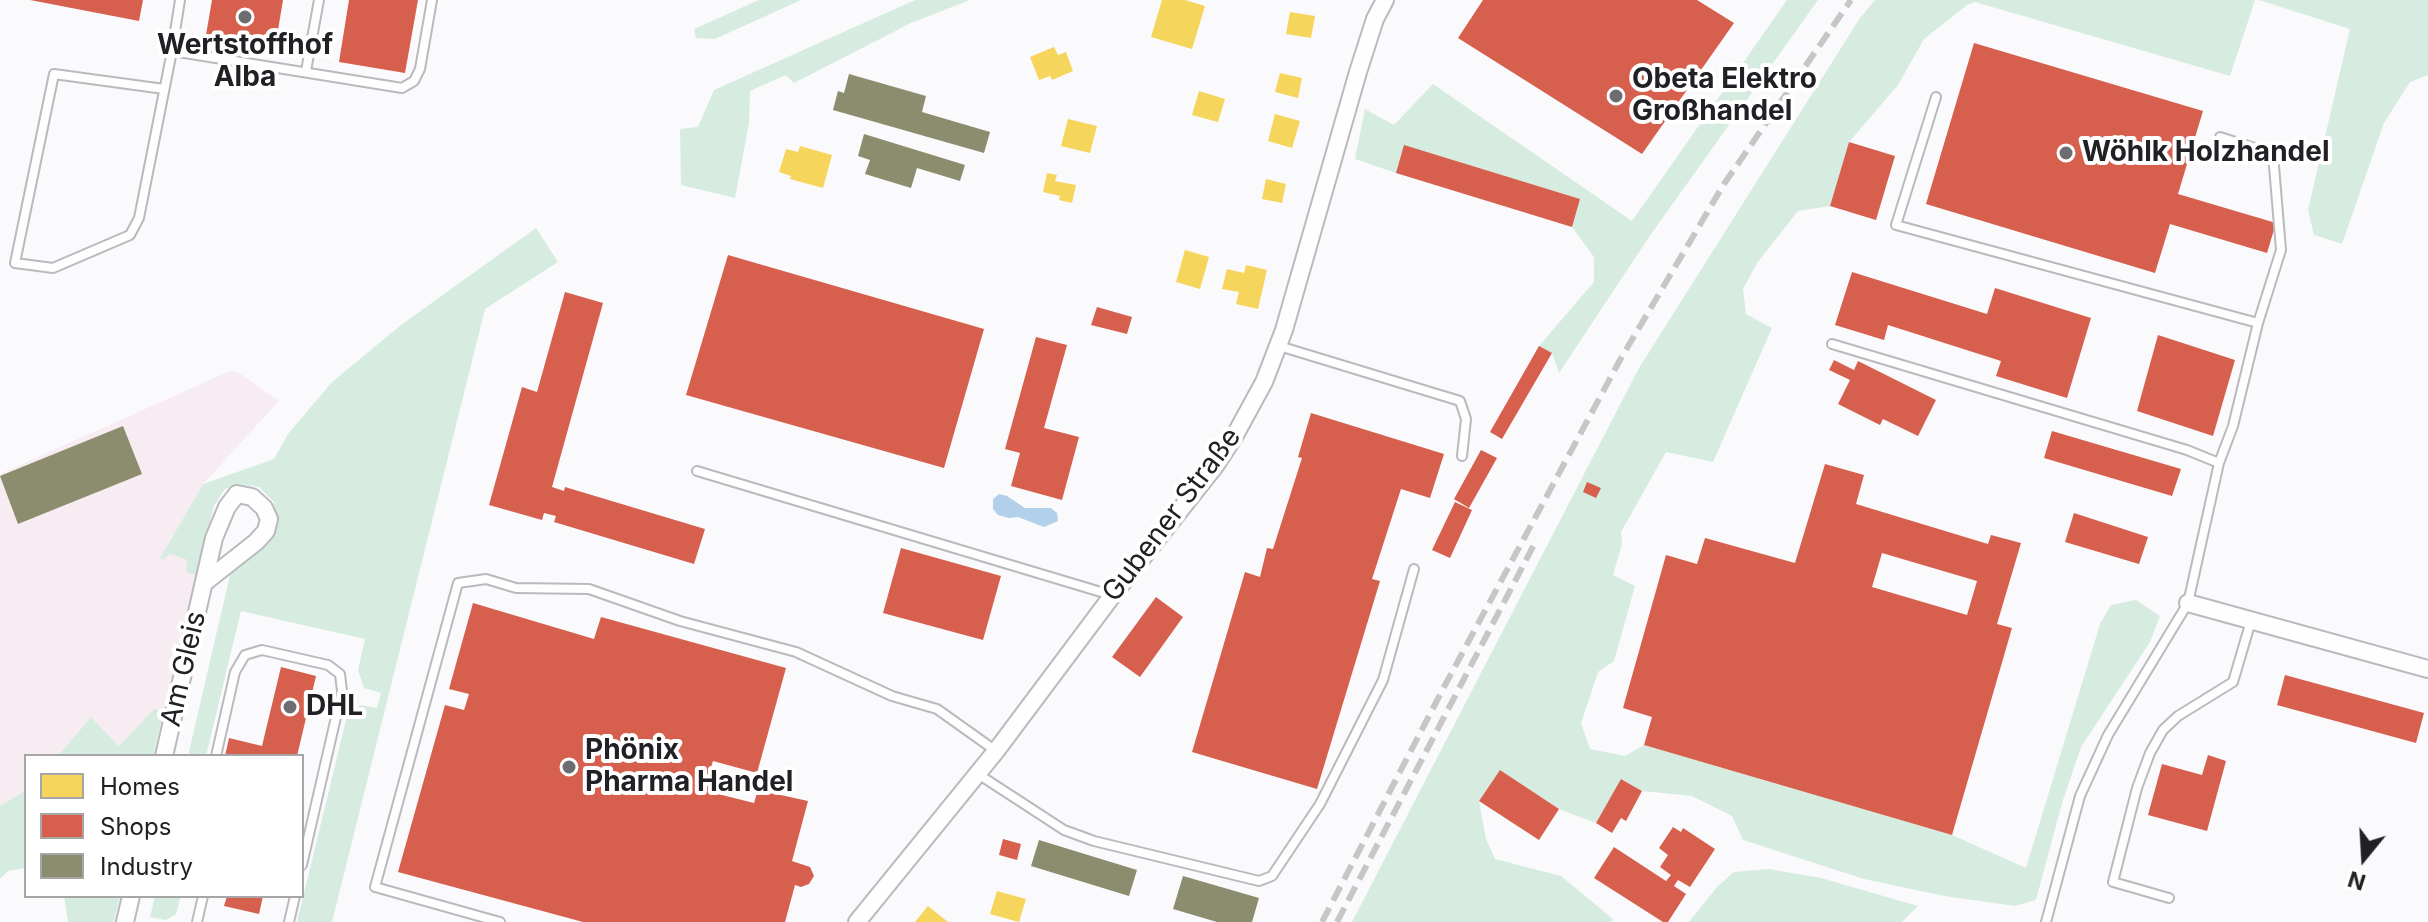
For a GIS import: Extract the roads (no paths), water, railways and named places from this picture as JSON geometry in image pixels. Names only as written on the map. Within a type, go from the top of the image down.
[{"type":"street","name":"Gubener Straße","points":[[857,922],[996,751],[1112,596],[1215,466],[1264,382],[1278,346],[1358,72],[1375,19],[1385,0]]},
{"type":"street","name":"Am Gleis","points":[[164,754],[214,538],[227,507],[237,494],[252,497],[264,508],[269,519],[266,531],[204,583]]},
{"type":"street","points":[[2188,603],[2428,669]]},
{"type":"street","points":[[125,922],[131,898]]},
{"type":"lane","points":[[164,89],[54,74],[15,263],[53,268],[130,235],[139,218],[172,51],[180,0]]},
{"type":"lane","points":[[306,71],[319,0]]},
{"type":"lane","points":[[172,51],[402,88],[414,81],[420,69],[432,0]]},
{"type":"lane","points":[[1936,97],[1896,225],[2258,323]]},
{"type":"lane","points":[[2046,922],[2080,796],[2108,735],[2188,603],[2219,463],[2233,426],[2258,323],[2281,250],[2273,154],[2220,137]]},
{"type":"lane","points":[[1832,344],[2187,450],[2219,463]]},
{"type":"lane","points":[[1278,346],[1460,401],[1466,419],[1462,456]]},
{"type":"lane","points":[[697,471],[1112,596]]},
{"type":"lane","points":[[977,773],[1064,830],[1094,841],[1259,881],[1272,876],[1320,804],[1383,680],[1414,569]]},
{"type":"lane","points":[[500,922],[375,887],[458,583],[486,579],[516,588],[589,589],[680,621],[796,652],[892,696],[937,709],[996,751]]},
{"type":"lane","points":[[2169,898],[2113,882],[2137,788],[2150,753],[2163,730],[2178,716],[2233,682],[2251,621]]},
{"type":"lane","points":[[216,754],[235,672],[245,655],[262,650],[328,665],[340,674],[342,691],[304,856]]},
{"type":"lane","points":[[197,922],[203,898]]},
{"type":"lane","points":[[289,922],[295,898]]},
{"type":"water","points":[[999,494],[1025,508],[1051,508],[1057,513],[1058,521],[1044,527],[1018,517],[998,515],[993,509],[993,499]]},
{"type":"railway","points":[[1322,922],[1620,360],[1724,184],[1851,0]]},
{"type":"railway","points":[[1337,922],[1537,539]]},
{"type":"place","name":"Wertstoffhof Alba","points":[[245,17]]},
{"type":"place","name":"Obeta Elektro Großhandel","points":[[1616,96]]},
{"type":"place","name":"Wöhlk Holzhandel","points":[[2066,153]]},
{"type":"place","name":"DHL","points":[[290,707]]},
{"type":"place","name":"Phönix Pharma Handel","points":[[569,767]]}]
